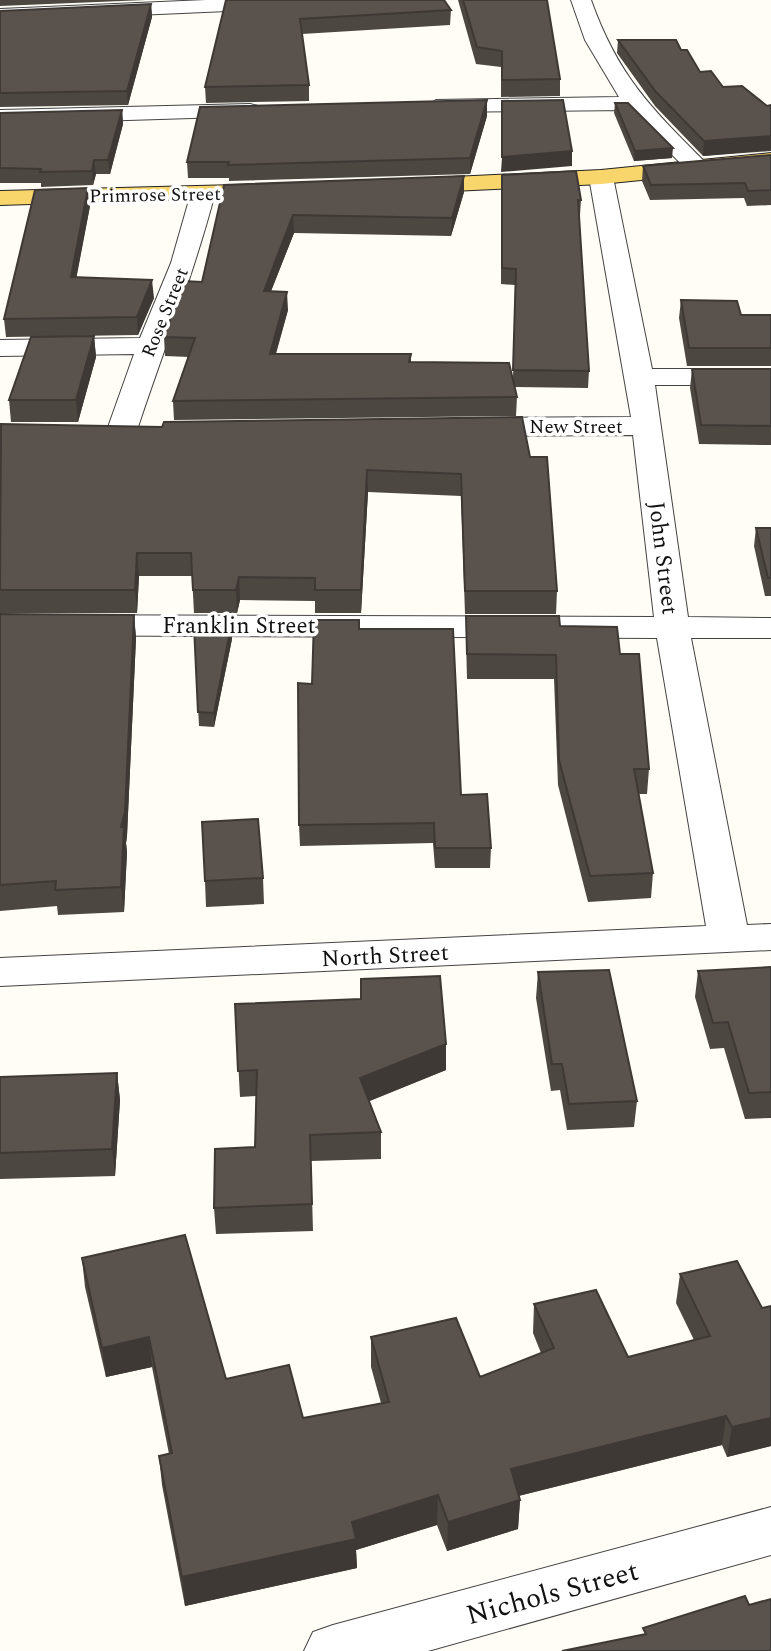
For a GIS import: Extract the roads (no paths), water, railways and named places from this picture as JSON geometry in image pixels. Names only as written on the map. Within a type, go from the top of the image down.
[{"type":"main road","points":[[389,187],[601,177],[771,160]]},
{"type":"main road","name":"Primrose Street","points":[[0,198],[294,191]]},
{"type":"street","points":[[0,15],[340,0]]},
{"type":"street","points":[[581,0],[595,40],[634,103],[698,168]]},
{"type":"street","points":[[417,108],[634,103]]},
{"type":"street","points":[[0,117],[268,111]]},
{"type":"street","name":"John Street","points":[[601,177],[640,377],[672,628],[729,939]]},
{"type":"street","name":"Rose Street","points":[[122,430],[150,346],[184,263],[203,193]]},
{"type":"street","points":[[0,348],[150,346]]},
{"type":"street","points":[[640,377],[771,377]]},
{"type":"street","name":"New Street","points":[[445,427],[647,426]]},
{"type":"street","name":"Franklin Street","points":[[0,625],[771,628]]},
{"type":"street","name":"North Street","points":[[0,972],[771,937]]},
{"type":"street","name":"Nichols Street","points":[[333,1651],[771,1531]]}]
